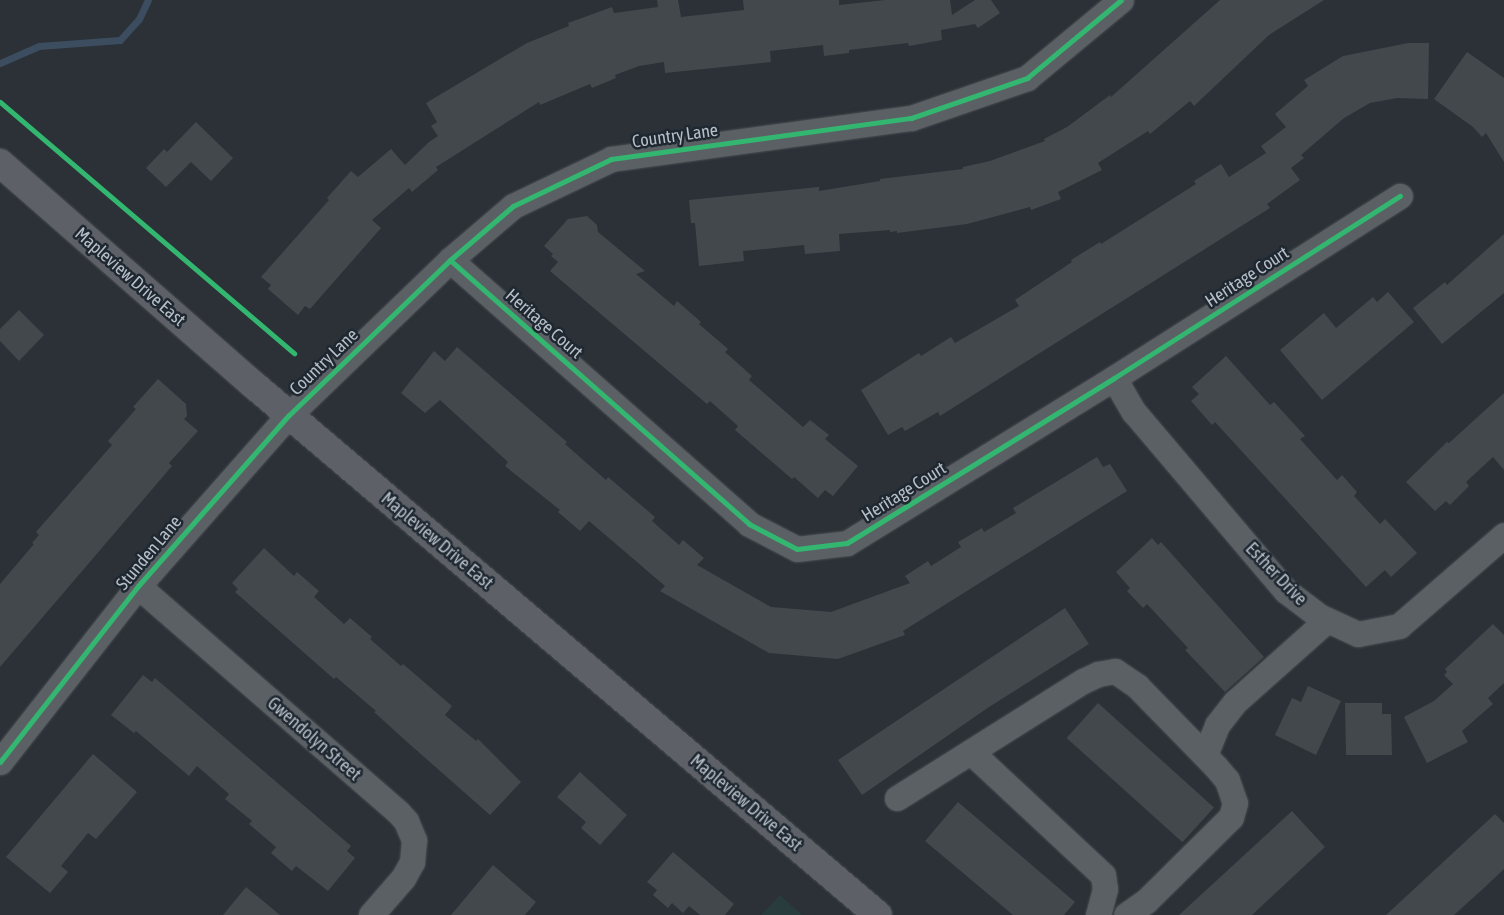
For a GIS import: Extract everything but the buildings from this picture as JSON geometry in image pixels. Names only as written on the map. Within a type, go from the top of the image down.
[{"type":"main road","name":"Mapleview Drive East","points":[[0,163],[289,415],[878,915]]},
{"type":"street","name":"Country Lane","points":[[289,415],[450,260],[513,206],[611,159],[911,118],[1027,78],[1121,0]]},
{"type":"street","name":"Heritage Court","points":[[450,260],[749,524],[797,549],[847,543],[1114,378],[1400,196]]},
{"type":"street","name":"Esther Drive","points":[[1114,378],[1134,412],[1286,591],[1327,620],[1358,634],[1399,626],[1504,535]]},
{"type":"street","name":"Stunden Lane","points":[[0,762],[138,586],[289,415]]},
{"type":"street","name":"Gwendolyn Street","points":[[138,586],[398,812],[406,822],[414,840],[412,862],[402,878],[371,915]]},
{"type":"street","points":[[1205,755],[1217,725],[1235,702],[1327,620]]},
{"type":"street","points":[[897,798],[1083,681],[1098,674],[1115,671],[1138,686],[1205,755],[1230,786],[1235,803],[1231,817],[1146,901],[1126,915]]},
{"type":"street","points":[[971,752],[1103,875],[1105,889],[1098,915]]},
{"type":"shaded area","points":[[780,895],[802,915],[761,915]]},
{"type":"waterway","points":[[0,63],[39,46],[120,40],[139,19],[148,0]]},
{"type":"cycle path","points":[[0,762],[138,586],[289,415],[450,260],[513,206],[611,159],[911,118],[1027,78],[1121,0]]},
{"type":"cycle path","points":[[0,102],[294,353]]},
{"type":"cycle path","points":[[450,260],[749,524],[797,549],[847,543],[1114,378],[1400,196]]}]
